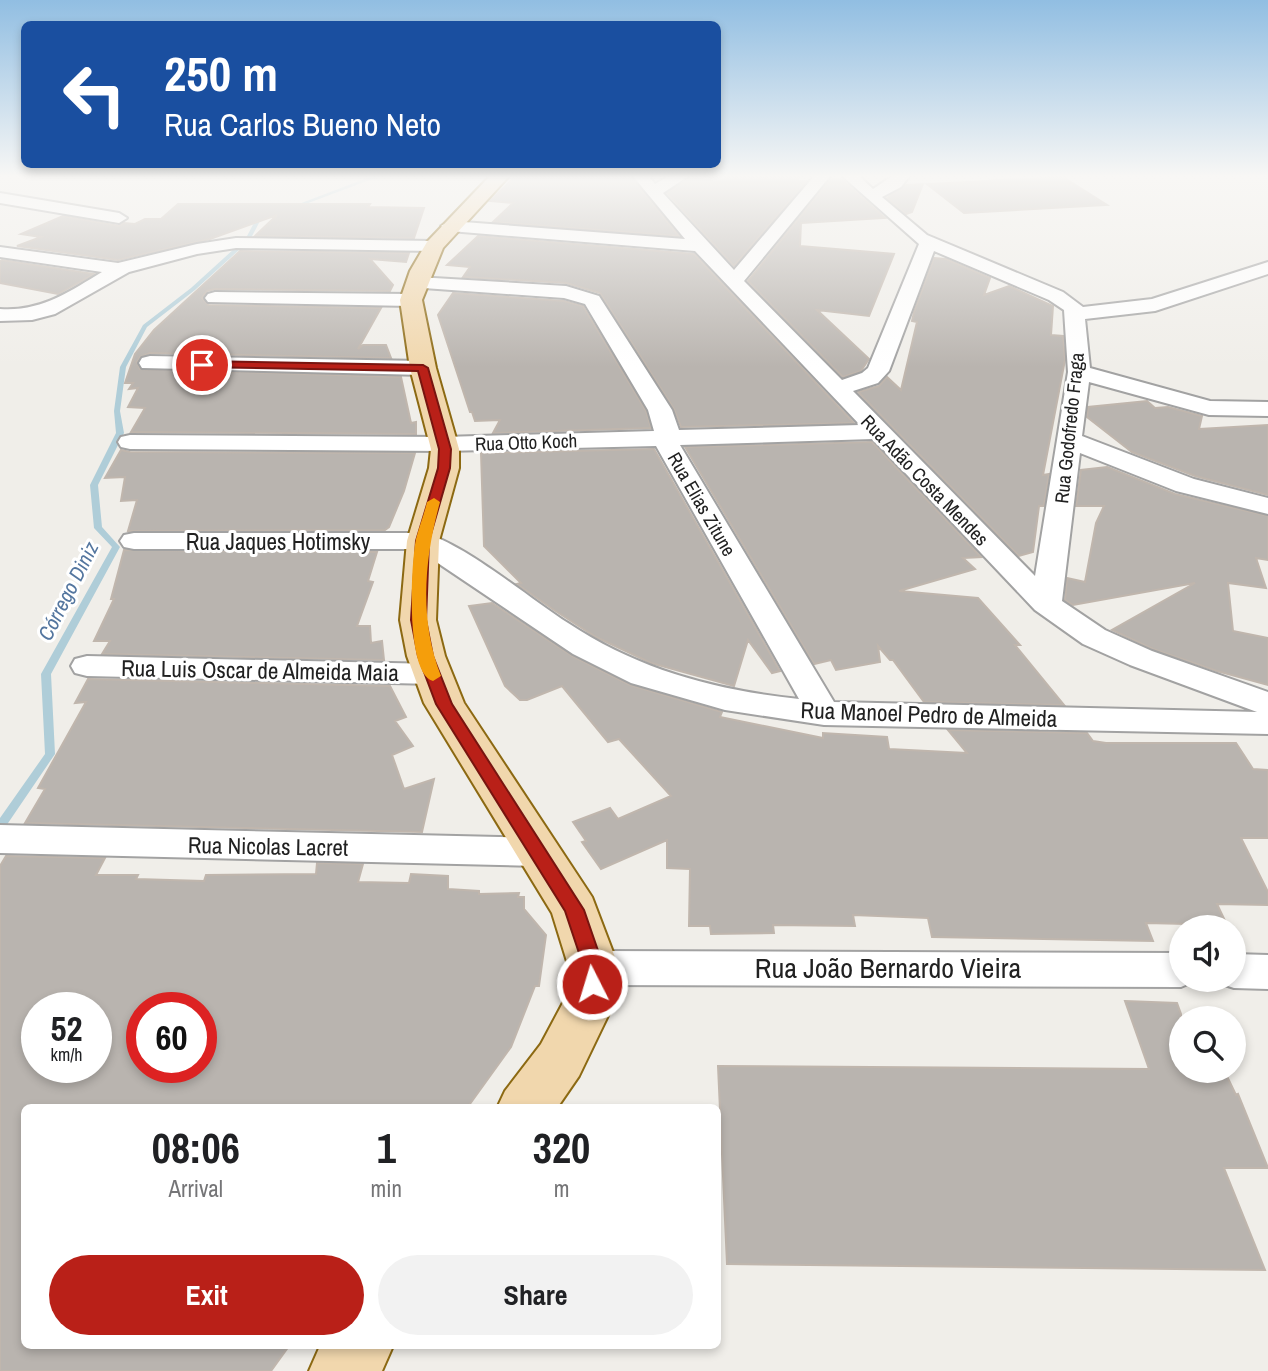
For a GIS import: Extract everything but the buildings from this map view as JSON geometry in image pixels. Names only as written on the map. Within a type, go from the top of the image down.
[{"type":"main road","points":[[441,239],[414,291],[423,368],[444,444],[444,468],[423,541],[418,620],[426,656],[444,704],[575,910],[594,968],[590,999],[576,1028],[559,1060],[528,1104]]},
{"type":"main road","points":[[342,1371],[358,1349]]},
{"type":"street","points":[[0,315],[36,315],[118,269],[197,249],[236,243],[370,239]]},
{"type":"street","points":[[499,239],[701,246]]},
{"type":"street","name":"Rua Adão Costa Mendes","points":[[695,239],[1046,604],[1094,637],[1268,704]]},
{"type":"street","points":[[735,281],[771,239]]},
{"type":"street","points":[[922,239],[1056,296],[1074,308],[1076,314],[1155,305],[1268,268]]},
{"type":"street","points":[[838,389],[870,378],[878,370],[928,243]]},
{"type":"street","points":[[0,252],[118,269]]},
{"type":"street","name":"Rua Elias Zitune","points":[[215,298],[414,291],[566,292],[592,300],[660,410],[667,429],[664,438],[824,715]]},
{"type":"street","name":"Rua Godofredo Fraga","points":[[1046,604],[1079,372],[1076,314]]},
{"type":"street","points":[[150,363],[423,368]]},
{"type":"street","points":[[1079,372],[1209,408],[1268,409]]},
{"type":"street","name":"Rua Otto Koch","points":[[130,442],[444,444],[879,432]]},
{"type":"street","points":[[1070,440],[1185,485],[1268,506]]},
{"type":"street","name":"Rua Jaques Hotimsky","points":[[134,541],[423,541]]},
{"type":"street","name":"Rua Manoel Pedro de Almeida","points":[[423,541],[453,558],[594,654],[643,676],[705,695],[824,715],[1268,723]]},
{"type":"street","name":"Rua Luis Oscar de Almeida Maia","points":[[87,666],[433,674]]},
{"type":"street","name":"Rua Nicolas Lacret","points":[[4,840],[536,852]]},
{"type":"street","name":"Rua João Bernardo Vieira","points":[[594,968],[1169,970]]},
{"type":"street","points":[[1246,971],[1268,971]]},
{"type":"waterway","name":"Córrego Diniz","points":[[0,826],[50,754],[46,674],[116,547],[98,528],[94,485],[120,433],[117,411],[123,367],[145,326],[193,289],[248,239]]},
{"type":"slow traffic","points":[[433,676],[418,620],[423,541],[434,502]]},
{"type":"route","points":[[202,365],[423,368],[445,449],[444,468],[423,541],[418,620],[426,656],[444,704],[575,910],[594,968],[592,984]]}]
